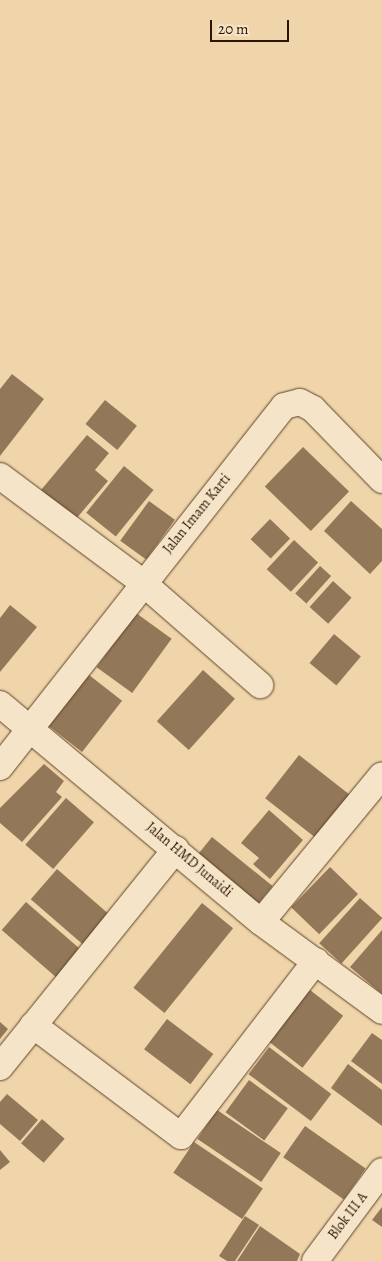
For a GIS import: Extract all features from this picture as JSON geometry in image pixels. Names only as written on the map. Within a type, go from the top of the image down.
[{"type":"street","name":"Jalan Imam Karti","points":[[0,768],[142,582],[284,406],[300,402],[313,409],[382,480]]},
{"type":"street","points":[[0,476],[142,582],[260,685]]},
{"type":"street","name":"Jalan HMD Junaidi","points":[[0,704],[30,727],[261,922],[382,1011]]},
{"type":"street","points":[[261,922],[382,775]]},
{"type":"street","points":[[0,1067],[176,849]]},
{"type":"street","points":[[33,1025],[181,1136],[316,961]]},
{"type":"street","name":"Blok III A","points":[[315,1261],[382,1171]]},
{"type":"building","points":[[12,374],[44,399],[0,456],[0,389]]},
{"type":"building","points":[[105,400],[137,426],[117,450],[85,424]]},
{"type":"building","points":[[87,435],[109,453],[95,470],[108,481],[76,519],[41,490]]},
{"type":"building","points":[[303,447],[349,491],[311,531],[265,487]]},
{"type":"building","points":[[124,466],[154,490],[116,537],[86,513]]},
{"type":"building","points":[[149,501],[175,520],[146,559],[120,541]]},
{"type":"building","points":[[351,501],[382,529],[382,561],[370,574],[324,531]]},
{"type":"building","points":[[270,519],[290,538],[271,559],[251,539]]},
{"type":"building","points":[[294,540],[318,563],[291,592],[267,569]]},
{"type":"building","points":[[320,566],[331,576],[306,604],[295,593]]},
{"type":"building","points":[[333,581],[352,598],[328,624],[310,607]]},
{"type":"building","points":[[10,605],[37,627],[0,672],[0,618]]},
{"type":"building","points":[[136,613],[172,639],[132,693],[97,667]]},
{"type":"building","points":[[334,634],[361,656],[336,686],[310,663]]},
{"type":"building","points":[[203,670],[235,699],[189,750],[157,721]]},
{"type":"building","points":[[89,675],[122,701],[82,752],[49,726]]},
{"type":"building","points":[[299,755],[351,796],[317,839],[265,798]]},
{"type":"building","points":[[44,764],[64,781],[56,792],[62,797],[22,842],[0,823],[0,808]]},
{"type":"building","points":[[66,798],[94,822],[53,869],[25,845]]},
{"type":"building","points":[[269,810],[303,840],[270,879],[253,864],[259,858],[241,843]]},
{"type":"building","points":[[212,837],[273,886],[256,907],[195,858]]},
{"type":"building","points":[[330,867],[358,894],[319,934],[291,907]]},
{"type":"building","points":[[57,869],[116,920],[90,950],[31,899]]},
{"type":"building","points":[[360,898],[382,918],[341,963],[319,943]]},
{"type":"building","points":[[26,902],[84,953],[60,980],[2,930]]},
{"type":"building","points":[[202,903],[233,928],[164,1013],[133,988]]},
{"type":"building","points":[[382,930],[382,994],[350,967]]},
{"type":"building","points":[[310,990],[343,1016],[302,1068],[269,1042]]},
{"type":"building","points":[[167,1019],[213,1054],[190,1084],[144,1049]]},
{"type":"building","points":[[0,1022],[8,1029],[0,1039]]},
{"type":"building","points":[[372,1033],[382,1040],[382,1084],[351,1061]]},
{"type":"building","points":[[269,1047],[331,1094],[311,1121],[249,1074]]},
{"type":"building","points":[[348,1064],[382,1090],[382,1126],[331,1088]]},
{"type":"building","points":[[249,1080],[288,1108],[264,1141],[225,1112]]},
{"type":"building","points":[[7,1094],[38,1120],[20,1141],[0,1124],[0,1102]]},
{"type":"building","points":[[217,1110],[281,1153],[261,1182],[197,1139]]},
{"type":"building","points":[[42,1119],[65,1139],[44,1163],[21,1143]]},
{"type":"building","points":[[305,1126],[366,1168],[344,1200],[283,1157]]},
{"type":"building","points":[[194,1142],[263,1188],[242,1219],[173,1173]]},
{"type":"building","points":[[0,1150],[10,1162],[0,1170]]},
{"type":"building","points":[[382,1207],[382,1227],[372,1220]]},
{"type":"building","points":[[245,1216],[259,1225],[235,1261],[227,1261],[219,1256]]},
{"type":"building","points":[[260,1226],[300,1254],[297,1261],[237,1261]]}]
